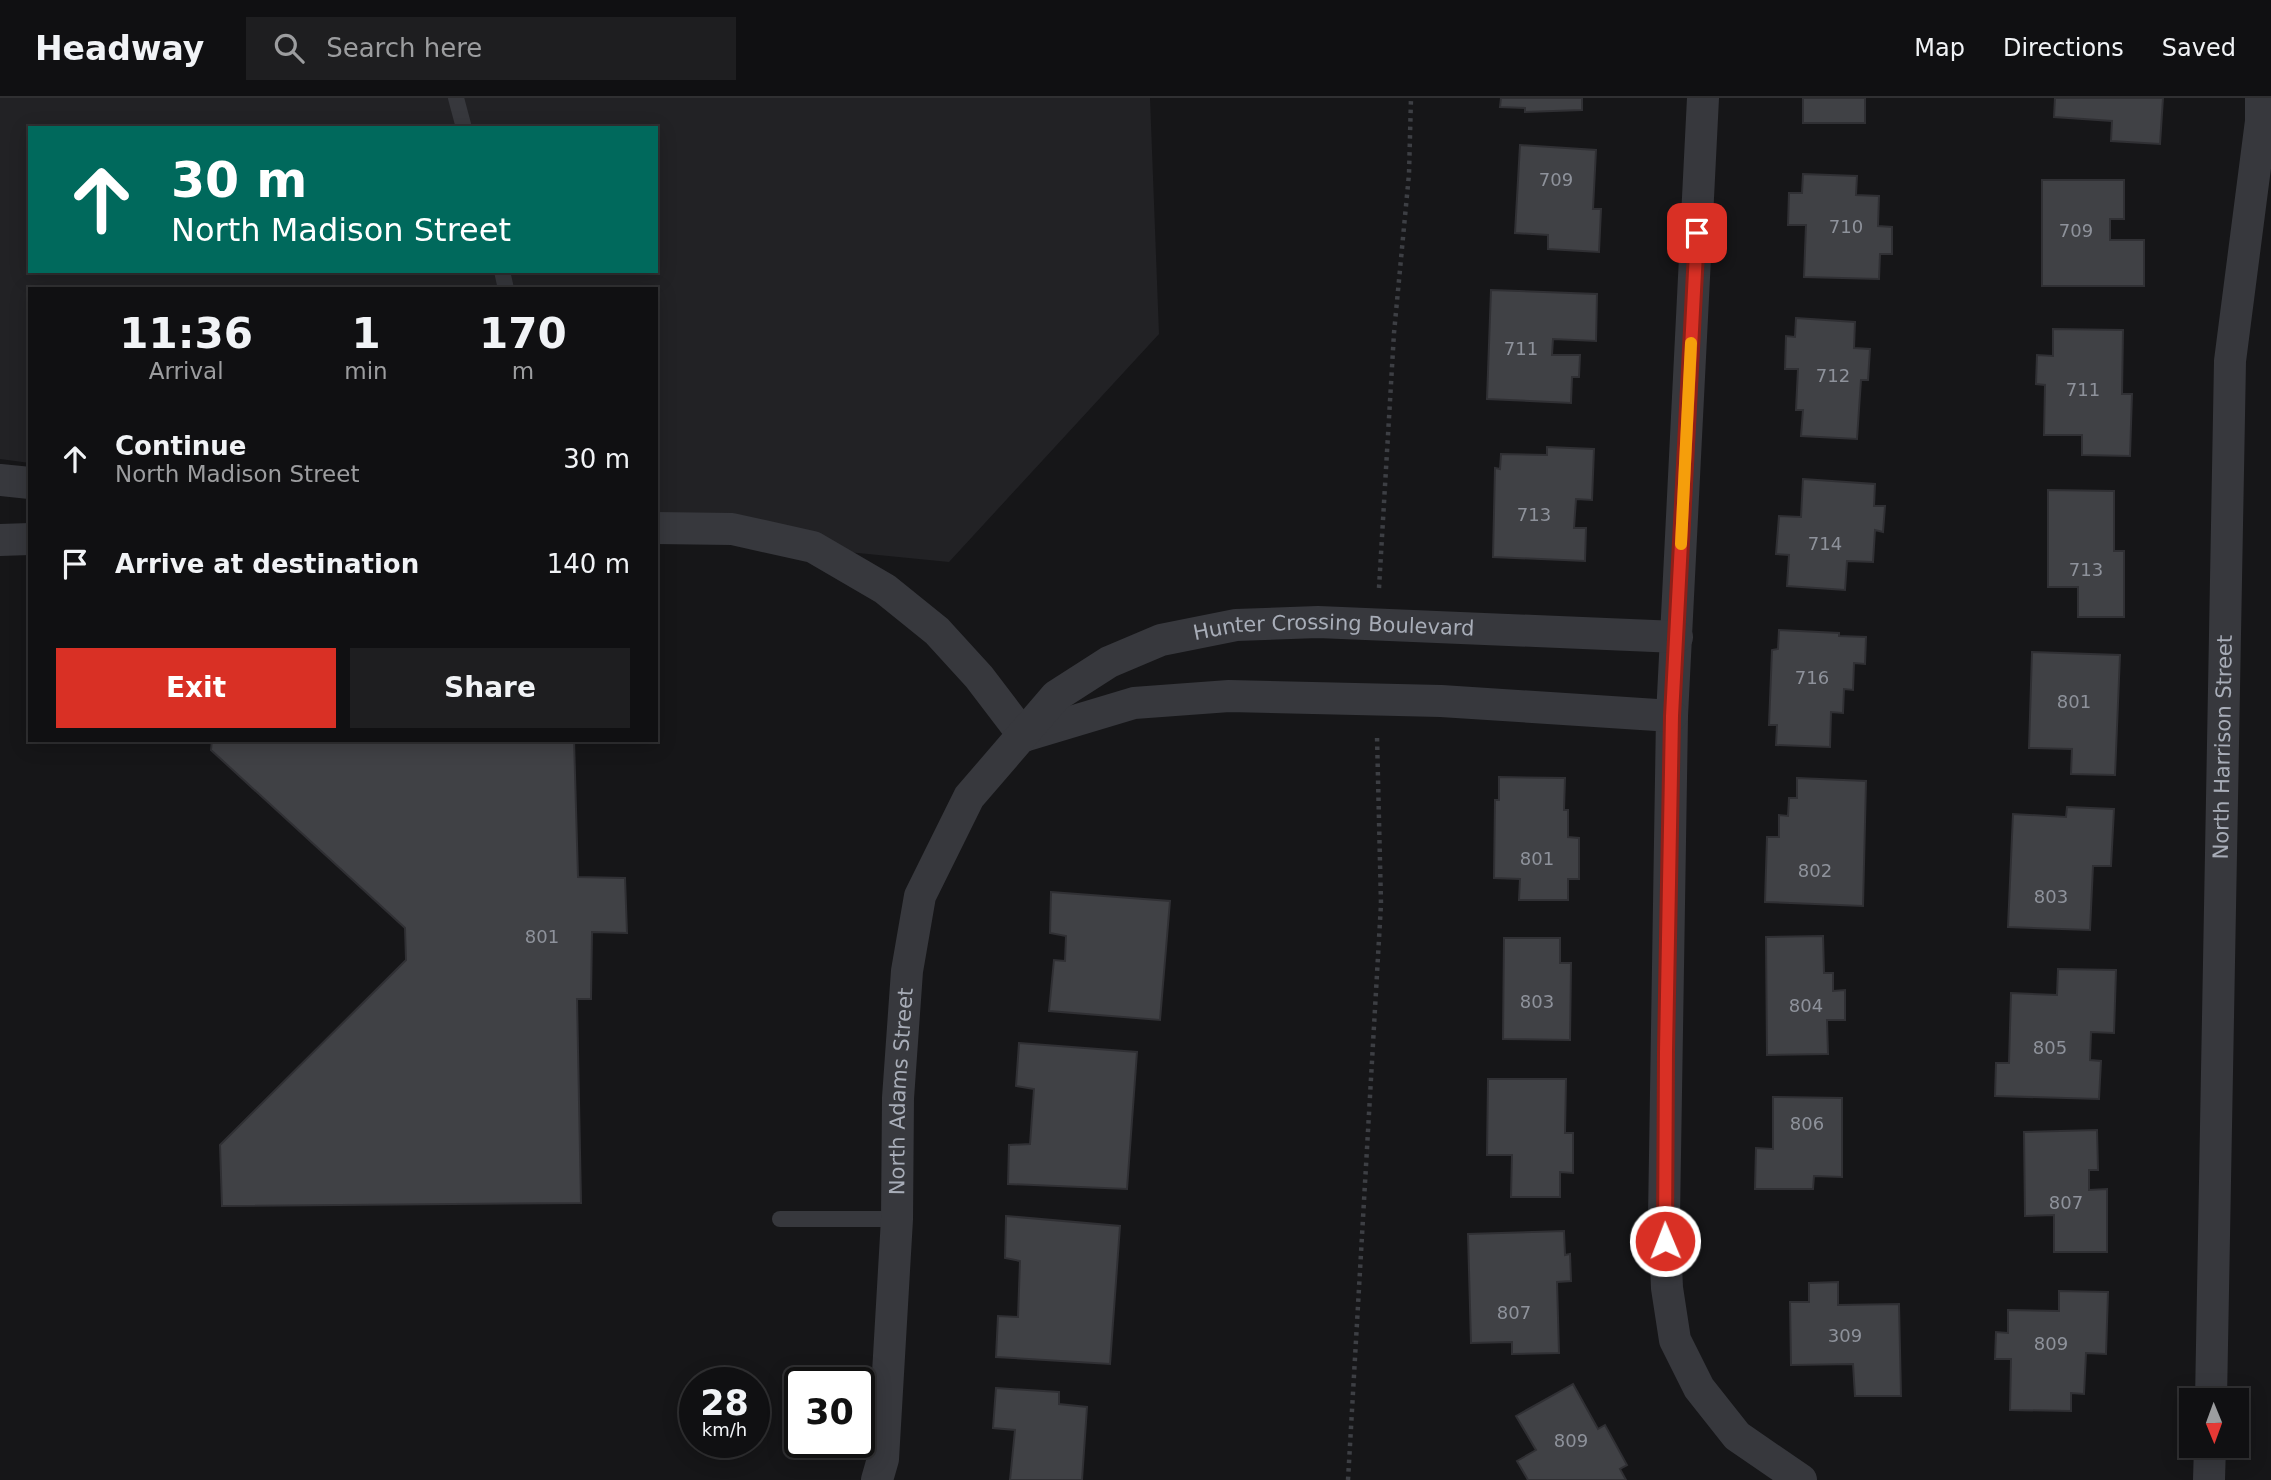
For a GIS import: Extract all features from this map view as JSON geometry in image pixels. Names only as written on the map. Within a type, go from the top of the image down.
[{"type":"street","points":[[1703,98],[1672,716],[1664,1217],[1667,1288],[1675,1340],[1699,1388],[1737,1436],[1801,1480]]},
{"type":"street","name":"North Harrison Street","points":[[2211,1388],[2230,361],[2261,121],[2261,98]]},
{"type":"street","points":[[0,480],[28,483]]},
{"type":"street","points":[[658,528],[732,529],[813,547],[885,589],[937,631],[979,677],[1024,736],[1134,703],[1229,695],[1377,699],[1672,716]]},
{"type":"street","points":[[0,540],[28,540]]},
{"type":"street","name":"Hunter Crossing Boulevard","points":[[1024,736],[1056,696],[1110,662],[1161,640],[1236,625],[1318,622],[1676,637]]},
{"type":"street","name":"North Adams Street","points":[[877,1480],[883,1459],[897,1219],[898,1098],[907,971],[920,896],[969,797],[1024,736]]},
{"type":"street","points":[[2209,1480],[2210,1458]]},
{"type":"lane","points":[[456,98],[463,126]]},
{"type":"lane","points":[[780,1219],[897,1219]]},
{"type":"path","points":[[1377,624],[1394,333],[1409,174],[1411,98]]},
{"type":"path","points":[[1348,1480],[1381,904],[1377,699]]},
{"type":"shaded area","points":[[0,98],[1150,98],[1159,334],[949,562],[658,533],[658,287],[28,287],[28,463],[0,459]]},
{"type":"building","points":[[1501,98],[1582,98],[1582,110],[1525,112],[1525,108],[1500,107]]},
{"type":"building","points":[[1803,98],[1865,98],[1865,123],[1803,123]]},
{"type":"building","points":[[2055,98],[2163,98],[2160,144],[2111,141],[2112,121],[2054,117]]},
{"type":"building","points":[[1520,145],[1596,150],[1593,209],[1601,209],[1599,252],[1548,249],[1548,235],[1515,233]]},
{"type":"building","points":[[1803,174],[1857,176],[1856,195],[1879,196],[1878,226],[1892,227],[1892,254],[1880,254],[1879,279],[1804,277],[1806,225],[1788,225],[1789,193],[1802,193]]},
{"type":"building","points":[[2042,180],[2124,180],[2124,219],[2110,219],[2110,240],[2144,240],[2144,286],[2042,286]]},
{"type":"building","points":[[1491,290],[1597,294],[1596,341],[1553,339],[1552,355],[1580,355],[1579,377],[1572,377],[1571,403],[1487,399]]},
{"type":"building","points":[[1796,318],[1855,322],[1854,348],[1870,349],[1868,380],[1861,380],[1857,439],[1801,436],[1803,410],[1796,410],[1798,369],[1785,369],[1786,336],[1795,337]]},
{"type":"building","points":[[2053,329],[2123,330],[2122,394],[2132,394],[2130,456],[2082,455],[2082,435],[2044,435],[2045,385],[2036,384],[2037,355],[2053,356]]},
{"type":"building","points":[[1547,447],[1594,449],[1592,500],[1576,499],[1574,528],[1586,528],[1585,561],[1493,557],[1495,468],[1500,469],[1501,454],[1547,455]]},
{"type":"building","points":[[1803,479],[1875,484],[1874,506],[1885,506],[1883,532],[1875,530],[1873,562],[1847,561],[1845,590],[1787,586],[1789,555],[1776,554],[1779,516],[1801,517]]},
{"type":"building","points":[[2048,490],[2114,491],[2114,551],[2124,551],[2124,617],[2078,617],[2078,587],[2048,587]]},
{"type":"building","points":[[1779,630],[1866,637],[1865,664],[1854,663],[1853,690],[1844,689],[1843,713],[1831,712],[1830,747],[1776,745],[1777,725],[1769,725],[1772,650],[1778,649]]},
{"type":"building","points":[[2032,652],[2120,655],[2115,775],[2071,774],[2072,749],[2029,748]]},
{"type":"building","points":[[212,742],[574,742],[578,877],[625,878],[627,933],[592,932],[591,999],[577,999],[581,1203],[222,1206],[220,1145],[406,960],[405,928],[211,750]]},
{"type":"building","points":[[1499,777],[1565,778],[1564,810],[1568,810],[1568,837],[1579,838],[1579,879],[1568,879],[1568,900],[1519,900],[1520,879],[1494,878],[1495,800],[1499,800]]},
{"type":"building","points":[[1797,778],[1866,781],[1863,906],[1765,902],[1767,837],[1779,837],[1779,815],[1788,816],[1789,798],[1797,798]]},
{"type":"building","points":[[2067,807],[2114,809],[2111,866],[2093,866],[2090,930],[2008,927],[2013,814],[2066,817]]},
{"type":"building","points":[[1051,892],[1170,901],[1160,1020],[1049,1011],[1054,960],[1065,961],[1066,936],[1050,933]]},
{"type":"building","points":[[1823,936],[1824,973],[1833,973],[1833,991],[1845,990],[1845,1020],[1827,1020],[1828,1054],[1767,1055],[1766,937]]},
{"type":"building","points":[[1504,938],[1560,938],[1560,963],[1571,963],[1570,1040],[1503,1039]]},
{"type":"building","points":[[2058,969],[2116,970],[2114,1033],[2091,1032],[2090,1060],[2101,1061],[2099,1099],[1995,1096],[1996,1063],[2009,1063],[2011,993],[2057,995]]},
{"type":"building","points":[[1019,1043],[1137,1052],[1127,1189],[1008,1184],[1009,1145],[1030,1144],[1034,1089],[1016,1086]]},
{"type":"building","points":[[1488,1079],[1566,1079],[1565,1133],[1573,1133],[1573,1173],[1560,1172],[1560,1197],[1511,1197],[1512,1155],[1487,1155]]},
{"type":"building","points":[[1773,1097],[1842,1098],[1842,1177],[1814,1176],[1813,1189],[1755,1189],[1756,1148],[1773,1149]]},
{"type":"building","points":[[2097,1130],[2098,1170],[2089,1170],[2089,1190],[2107,1189],[2107,1252],[2054,1252],[2054,1215],[2025,1216],[2024,1132]]},
{"type":"building","points":[[1006,1216],[1120,1226],[1110,1364],[996,1357],[998,1316],[1018,1317],[1020,1261],[1005,1258]]},
{"type":"building","points":[[1564,1231],[1565,1255],[1570,1254],[1571,1281],[1557,1282],[1559,1353],[1512,1354],[1512,1342],[1471,1343],[1468,1234]]},
{"type":"building","points":[[1838,1282],[1838,1305],[1899,1304],[1901,1396],[1855,1396],[1853,1364],[1791,1365],[1790,1302],[1809,1302],[1809,1283]]},
{"type":"building","points":[[2059,1291],[2108,1292],[2106,1354],[2086,1353],[2084,1394],[2071,1393],[2071,1411],[2010,1410],[2011,1359],[1995,1359],[1996,1332],[2008,1333],[2008,1310],[2059,1311]]},
{"type":"building","points":[[1573,1384],[1598,1429],[1605,1425],[1627,1465],[1620,1469],[1626,1480],[1528,1480],[1517,1461],[1536,1450],[1516,1416]]},
{"type":"building","points":[[996,1388],[1059,1392],[1059,1404],[1087,1407],[1082,1480],[1010,1480],[1015,1430],[993,1428]]},
{"type":"slow traffic","points":[[1681,544],[1691,343]]},
{"type":"route","points":[[1665,1241],[1672,716],[1697,233]]}]
